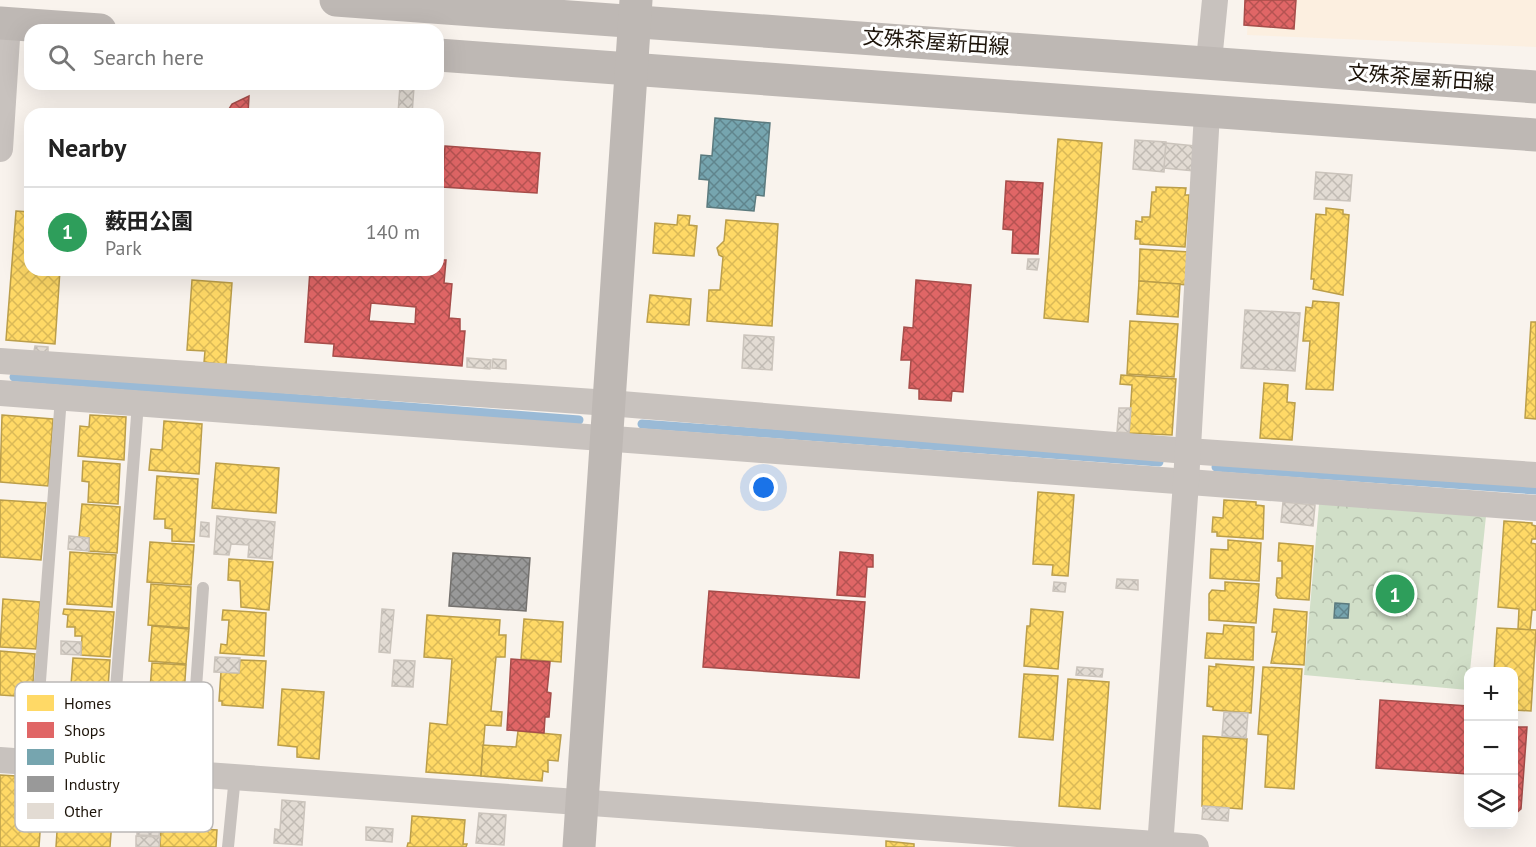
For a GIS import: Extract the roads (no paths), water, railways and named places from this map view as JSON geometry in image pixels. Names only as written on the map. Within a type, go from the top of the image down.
[{"type":"main road","name":"文殊茶屋新田線","points":[[336,0],[636,11],[1536,87]]},
{"type":"main road","points":[[579,847],[636,11]]},
{"type":"main road","points":[[4,23],[24,24]]},
{"type":"main road","points":[[444,55],[1207,113],[1536,135]]},
{"type":"street","points":[[1209,61],[1215,0]]},
{"type":"street","points":[[0,149],[4,23]]},
{"type":"street","points":[[1160,846],[1186,482],[1207,113]]},
{"type":"street","points":[[0,361],[609,403],[1187,451],[1536,476]]},
{"type":"street","points":[[0,393],[608,436],[1536,508]]},
{"type":"street","points":[[0,760],[15,761]]},
{"type":"street","points":[[213,775],[1196,847]]},
{"type":"lane","points":[[40,682],[61,397]]},
{"type":"lane","points":[[117,682],[138,403]]},
{"type":"lane","points":[[196,682],[203,588]]},
{"type":"lane","points":[[228,847],[235,776]]},
{"type":"waterway","points":[[14,377],[579,420]]},
{"type":"waterway","points":[[642,424],[1159,462]]},
{"type":"waterway","points":[[1216,467],[1536,490]]},
{"type":"place","name":"薮田公園","points":[[1395,594]]}]
